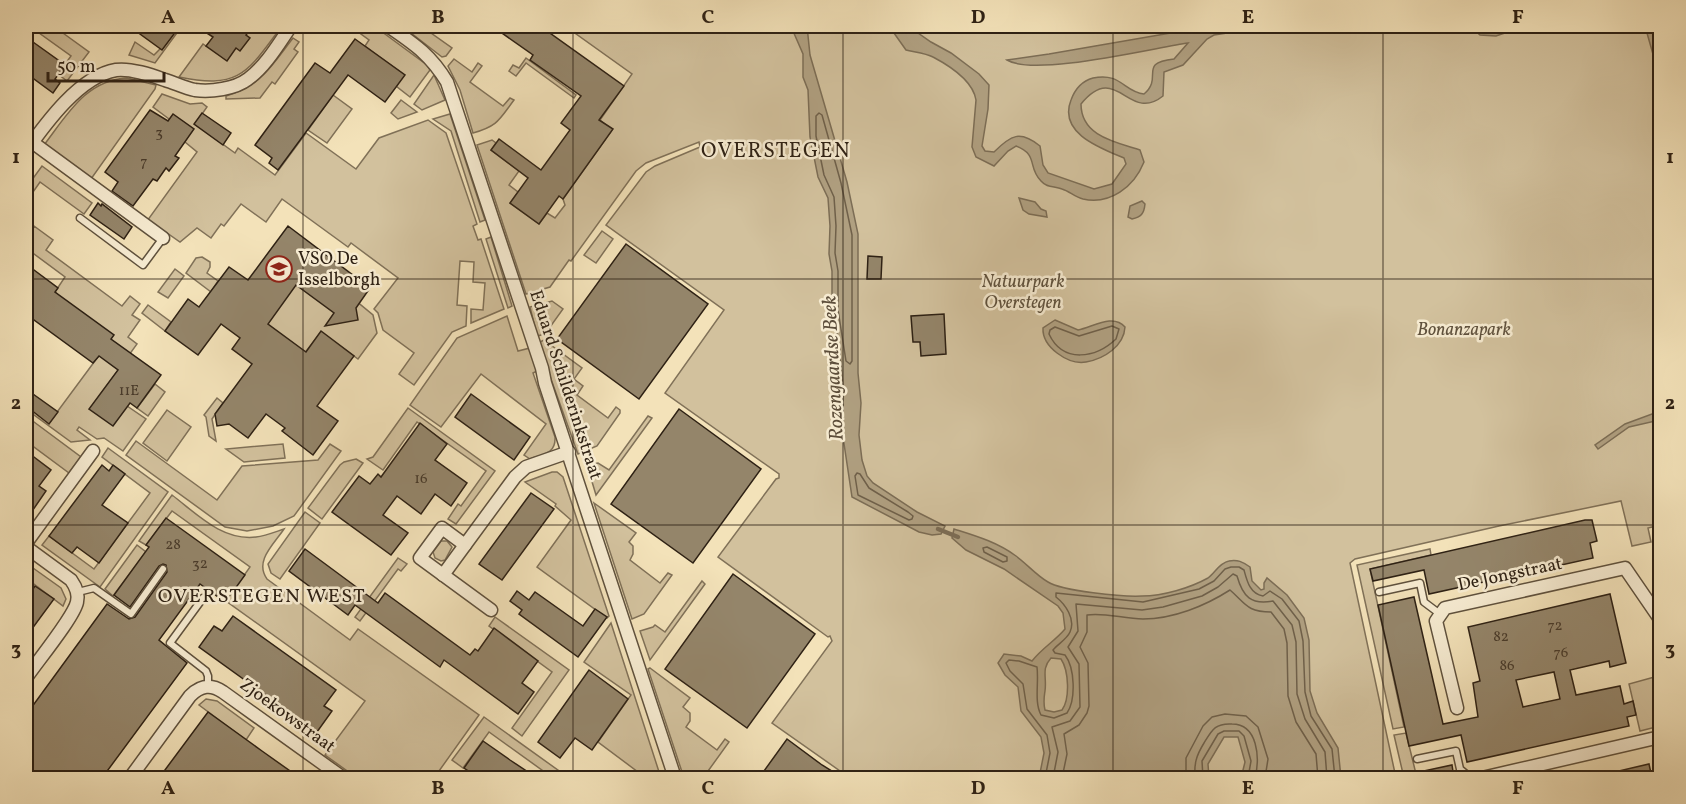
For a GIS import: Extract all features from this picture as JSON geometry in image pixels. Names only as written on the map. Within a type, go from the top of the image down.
[{"type":"street","points":[[163,238],[29,146],[87,82],[117,70],[138,72],[196,90],[225,89],[248,80],[291,26]]},
{"type":"street","name":"Eduard Schilderinkstraat","points":[[388,26],[424,51],[447,82],[675,778]]},
{"type":"street","points":[[26,678],[74,611],[78,592],[71,580],[26,545],[93,451]]},
{"type":"street","points":[[443,575],[515,477],[526,467],[569,453]]},
{"type":"street","points":[[465,544],[442,528],[420,558],[491,610]]},
{"type":"street","name":"De Jongstraat","points":[[1457,708],[1436,621],[1445,608],[1625,568],[1660,619]]},
{"type":"street","points":[[130,778],[190,696],[202,687],[208,686]]},
{"type":"street","name":"Zjoekowstraat","points":[[208,686],[224,692],[343,778]]},
{"type":"street","points":[[1482,778],[1660,737]]},
{"type":"lane","points":[[80,218],[143,265],[163,238]]},
{"type":"lane","points":[[78,592],[94,588],[131,614],[163,569]]},
{"type":"lane","points":[[1379,592],[1420,583],[1424,602],[1441,615]]},
{"type":"lane","points":[[203,598],[170,643],[206,671],[208,686]]},
{"type":"lane","points":[[1417,759],[1456,751],[1460,770],[1471,778]]},
{"type":"green space","points":[[26,26],[58,26],[56,28],[89,52],[67,81],[58,74],[71,56],[32,28],[26,36]]},
{"type":"green space","points":[[148,26],[182,26],[155,63],[129,55],[135,42],[154,55],[161,48]]},
{"type":"green space","points":[[237,26],[282,26],[260,55],[241,73],[216,81],[179,77],[203,44],[206,46],[221,43]]},
{"type":"green space","points":[[350,26],[374,26],[427,65],[430,70],[410,97],[396,86],[404,75],[365,46],[369,40]]},
{"type":"green space","points":[[402,26],[421,26],[452,48],[446,56],[442,57]]},
{"type":"green space","name":"Natuurpark Overstegen","points":[[565,26],[1098,26],[1099,30],[1120,26],[1652,26],[1660,56],[1660,525],[1648,528],[1651,542],[1632,546],[1621,501],[1499,526],[1355,559],[1350,563],[1396,778],[850,778],[772,723],[832,641],[830,636],[828,637],[718,557],[779,478],[779,474],[665,393],[724,310],[606,225],[646,172],[700,147],[699,142],[646,163],[636,171],[550,287],[526,294],[477,145],[492,140],[496,143],[491,150],[519,171],[509,185],[518,192],[510,203],[539,224],[547,213],[555,218],[565,205],[563,199],[612,130],[600,120],[632,74]]},
{"type":"green space","points":[[293,38],[299,42],[294,49],[298,52],[275,84],[272,82],[260,98],[226,99],[226,96],[248,87],[265,73]]},
{"type":"green space","points":[[526,58],[576,95],[574,98],[526,63],[516,76],[509,71],[513,65],[519,68]]},
{"type":"green space","points":[[454,59],[472,72],[478,63],[482,66],[470,82],[503,106],[510,98],[514,100],[501,117],[488,128],[473,133],[460,90],[448,66]]},
{"type":"green space","points":[[434,75],[445,100],[422,110],[414,104]]},
{"type":"green space","points":[[127,78],[156,85],[155,89],[91,179],[44,145],[70,111],[89,92],[113,80]]},
{"type":"green space","points":[[162,94],[190,104],[202,103],[207,107],[195,124],[235,153],[238,148],[275,175],[306,133],[356,169],[379,138],[428,120],[446,133],[477,224],[473,226],[478,240],[481,239],[504,309],[471,323],[471,309],[483,310],[485,283],[473,282],[474,262],[460,261],[457,305],[467,306],[466,326],[452,332],[414,385],[399,374],[414,353],[383,330],[378,313],[374,309],[398,278],[351,243],[348,247],[282,199],[266,222],[241,204],[224,226],[221,224],[211,238],[197,228],[180,242],[166,234],[147,221],[197,152],[185,142],[169,119],[153,107]]},
{"type":"green space","points":[[333,95],[352,109],[327,143],[308,130]]},
{"type":"green space","points":[[401,100],[417,112],[398,119],[391,113]]},
{"type":"green space","points":[[450,114],[485,220],[480,222],[451,131],[433,119]]},
{"type":"green space","points":[[42,166],[92,203],[84,214],[40,182],[26,202],[26,188]]},
{"type":"green space","points":[[34,226],[53,240],[46,250],[122,306],[130,296],[140,304],[132,315],[140,320],[128,337],[137,344],[90,409],[127,406],[146,419],[123,451],[104,438],[97,439],[79,427],[77,430],[90,440],[71,442],[26,409],[26,406],[49,423],[106,346],[55,292],[65,277],[26,248],[26,237]]},
{"type":"green space","points":[[602,231],[613,239],[596,263],[584,255]]},
{"type":"green space","points":[[491,237],[512,306],[508,308],[486,239]]},
{"type":"green space","points":[[202,257],[210,262],[207,273],[218,281],[211,292],[186,273],[196,258]]},
{"type":"green space","points":[[175,269],[184,276],[168,298],[158,292]]},
{"type":"green space","points":[[304,274],[356,301],[373,315],[377,333],[358,359],[321,332],[297,363],[257,316]]},
{"type":"green space","points":[[552,301],[563,309],[545,334],[537,336],[530,307]]},
{"type":"green space","points":[[148,305],[171,322],[165,331],[142,313]]},
{"type":"green space","points":[[507,316],[518,351],[530,348],[537,371],[533,373],[555,437],[551,450],[530,459],[524,455],[546,424],[481,374],[441,427],[410,405],[457,338]]},
{"type":"green space","points":[[544,340],[582,368],[574,379],[583,386],[577,395],[608,418],[616,407],[620,410],[597,446],[578,454],[538,343]]},
{"type":"green space","points":[[155,384],[165,392],[148,416],[137,408]]},
{"type":"green space","points":[[217,398],[223,403],[212,419],[216,441],[209,436],[204,415]]},
{"type":"green space","points":[[408,408],[495,471],[456,524],[448,519],[458,504],[461,506],[486,471],[417,422],[383,470],[367,459],[373,457]]},
{"type":"green space","points":[[167,410],[191,427],[167,461],[143,443]]},
{"type":"green space","points":[[26,416],[81,457],[69,473],[26,441]]},
{"type":"green space","points":[[648,416],[652,418],[596,495],[587,465],[598,463],[609,470]]},
{"type":"green space","points":[[136,441],[217,500],[242,466],[318,460],[330,444],[341,451],[294,516],[273,526],[247,531],[225,527],[126,455]]},
{"type":"green space","points":[[283,444],[285,458],[244,462],[226,449]]},
{"type":"green space","points":[[108,448],[168,492],[100,587],[42,545],[49,536],[94,569],[150,493],[102,457]]},
{"type":"green space","points":[[356,459],[363,463],[322,519],[308,508],[340,465]]},
{"type":"green space","points":[[557,472],[563,477],[609,616],[607,618],[537,567],[571,520],[555,506],[556,504],[525,482]]},
{"type":"green space","points":[[172,495],[211,525],[232,535],[256,537],[284,529],[264,559],[263,566],[267,579],[350,640],[358,629],[479,715],[434,778],[357,778],[325,755],[365,701],[226,601],[250,567],[172,511],[146,545],[139,541]]},
{"type":"green space","points":[[594,503],[636,533],[629,542],[633,546],[630,560],[660,583],[668,573],[672,575],[644,614],[632,619]]},
{"type":"green space","points":[[305,512],[320,523],[280,579],[271,573],[268,564]]},
{"type":"green space","points":[[441,541],[447,541],[452,547],[445,560],[441,561],[435,558],[433,552]]},
{"type":"green space","points":[[137,545],[146,552],[113,596],[105,589]]},
{"type":"green space","points":[[1430,549],[1431,555],[1370,569],[1404,727],[1393,729],[1357,565]]},
{"type":"green space","points":[[398,558],[407,564],[401,571],[398,569],[360,621],[355,617]]},
{"type":"green space","points":[[26,563],[61,588],[66,599],[63,606],[26,578]]},
{"type":"green space","points":[[702,581],[705,584],[650,660],[640,631],[655,625],[665,632]]},
{"type":"green space","points":[[495,617],[569,670],[522,736],[512,728],[552,672],[489,626]]},
{"type":"green space","points":[[611,623],[661,778],[646,778],[598,742],[631,695],[584,662]]},
{"type":"green space","points":[[650,668],[690,698],[683,707],[690,713],[690,721],[686,727],[717,750],[725,739],[729,742],[703,778],[684,778],[648,669]]},
{"type":"green space","points":[[1658,676],[1660,726],[1640,731],[1629,684]]},
{"type":"green space","points":[[206,699],[217,701],[254,728],[246,740],[199,705]]},
{"type":"green space","points":[[484,717],[569,778],[553,778],[489,732],[463,768],[452,760]]},
{"type":"green space","points":[[1406,733],[1417,778],[1404,778],[1394,735]]},
{"type":"water","points":[[772,26],[791,26],[778,32],[772,31]]},
{"type":"water","points":[[791,26],[807,26],[810,55],[847,182],[858,234],[858,373],[861,403],[859,435],[862,460],[867,476],[873,483],[917,512],[945,526],[941,534],[932,535],[919,532],[852,497],[843,437],[843,385],[839,343],[832,310],[828,198],[818,177],[810,137],[808,90],[803,77],[803,54],[793,31],[794,28]]},
{"type":"water","points":[[889,26],[908,26],[951,53],[979,74],[989,85],[982,146],[985,151],[994,152],[1011,138],[1021,136],[1027,138],[1040,146],[1043,165],[1048,173],[1094,189],[1112,184],[1126,164],[1124,158],[1084,138],[1070,122],[1071,100],[1075,92],[1085,81],[1102,77],[1116,80],[1144,94],[1150,88],[1154,67],[1163,61],[1174,59],[1188,43],[1067,63],[1021,64],[1007,60],[1211,26],[1273,26],[1214,35],[1207,39],[1183,65],[1164,72],[1163,96],[1151,103],[1140,103],[1114,90],[1104,88],[1093,92],[1081,104],[1087,124],[1101,136],[1140,150],[1144,162],[1134,179],[1120,192],[1112,197],[1093,200],[1080,198],[1043,183],[1034,171],[1028,153],[1016,146],[994,166],[976,157],[972,147],[976,100],[966,80],[927,54],[906,50]]},
{"type":"water","points":[[1526,26],[1496,36],[1480,35],[1471,27]]},
{"type":"water","points":[[1645,26],[1656,26],[1660,40],[1660,79]]},
{"type":"water","points":[[1019,198],[1035,202],[1046,211],[1047,217],[1029,214],[1023,210]]},
{"type":"water","points":[[1142,201],[1145,204],[1142,214],[1132,219],[1128,217],[1130,206]]},
{"type":"water","points":[[1055,320],[1078,330],[1103,322],[1115,321],[1125,327],[1124,334],[1117,346],[1106,355],[1086,362],[1072,361],[1051,348],[1044,335],[1043,328]]},
{"type":"water","points":[[1660,411],[1660,420],[1629,427],[1598,449],[1595,445],[1625,424]]},
{"type":"water","points":[[954,529],[994,543],[1009,551],[1039,576],[1055,585],[1079,591],[1121,596],[1150,596],[1185,588],[1208,578],[1220,566],[1232,560],[1247,565],[1250,567],[1252,581],[1261,590],[1264,589],[1267,578],[1287,595],[1304,618],[1309,640],[1310,691],[1317,713],[1338,748],[1341,778],[1241,778],[1245,762],[1238,737],[1224,737],[1208,764],[1209,778],[1039,778],[1044,753],[1041,737],[1021,711],[1018,687],[1005,675],[998,663],[1004,654],[1021,656],[1032,661],[1065,629],[1063,613],[1058,606],[1004,569],[966,550],[952,538]],"holes":[[[1051,658],[1061,659],[1066,670],[1067,692],[1062,710],[1054,712],[1045,710],[1044,707],[1045,670]]]},
{"type":"building","points":[[129,26],[180,26],[162,50]]},
{"type":"building","points":[[196,26],[253,26],[246,35],[250,38],[240,51],[236,48],[227,61],[206,46],[213,37]]},
{"type":"building","points":[[492,26],[556,26],[550,33],[624,86],[599,120],[613,129],[563,199],[559,196],[539,224],[510,203],[528,178],[491,150],[499,139],[541,170],[570,130],[561,123],[581,96],[530,60],[533,55]]},
{"type":"building","points":[[26,37],[65,65],[55,79],[60,83],[53,93],[26,73]]},
{"type":"building","points":[[355,39],[405,75],[385,102],[348,75],[278,170],[269,163],[272,158],[255,145],[315,63],[330,73]]},
{"type":"building","points":[[150,110],[168,121],[173,114],[194,129],[175,156],[179,158],[169,171],[166,168],[157,181],[153,179],[133,206],[112,191],[118,182],[105,172]]},
{"type":"building","points":[[202,113],[231,133],[223,145],[194,124]]},
{"type":"building","points":[[98,203],[132,227],[124,239],[90,215]]},
{"type":"building","points":[[288,226],[370,288],[356,308],[358,320],[325,326],[334,313],[296,285],[268,324],[306,352],[321,331],[354,356],[317,406],[338,421],[313,455],[282,431],[285,428],[266,414],[248,438],[229,424],[217,426],[215,414],[252,364],[232,349],[240,338],[221,324],[198,355],[165,331],[188,299],[199,307],[229,267],[248,280]]},
{"type":"building","points":[[626,244],[708,304],[639,399],[557,339]]},
{"type":"building","points":[[868,256],[882,257],[881,279],[867,279]]},
{"type":"building","points":[[26,264],[58,288],[55,292],[114,335],[111,339],[161,375],[137,408],[130,403],[113,426],[89,409],[118,370],[99,356],[93,363],[30,317],[33,312],[26,306]]},
{"type":"building","points":[[944,314],[946,354],[921,356],[920,342],[913,342],[911,316]]},
{"type":"building","points":[[26,389],[58,412],[49,424],[26,406]]},
{"type":"building","points":[[471,394],[530,437],[514,460],[455,417]]},
{"type":"building","points":[[679,409],[761,469],[693,563],[611,504]]},
{"type":"building","points":[[420,423],[447,444],[435,460],[467,483],[451,506],[435,494],[421,514],[397,496],[383,515],[408,533],[391,555],[332,512],[359,476],[370,484],[378,474],[381,477]]},
{"type":"building","points":[[26,451],[51,470],[39,486],[46,491],[26,520]]},
{"type":"building","points":[[102,465],[109,471],[113,465],[125,474],[102,505],[128,523],[99,563],[77,547],[72,553],[49,536]]},
{"type":"building","points":[[531,493],[554,509],[502,580],[479,564]]},
{"type":"building","points":[[166,518],[245,575],[232,593],[225,588],[218,597],[200,584],[159,640],[187,663],[102,778],[35,778],[26,771],[26,715],[107,604],[129,619],[135,617],[167,572],[166,565],[159,566],[130,607],[114,595],[149,547],[146,545]]},
{"type":"building","points":[[1592,520],[1597,541],[1590,543],[1593,558],[1429,594],[1424,570],[1373,581],[1370,569]]},
{"type":"building","points":[[305,549],[378,603],[385,593],[470,655],[475,649],[478,651],[494,628],[538,661],[522,683],[534,692],[518,714],[444,660],[440,667],[355,605],[348,615],[289,571]]},
{"type":"building","points":[[733,574],[815,634],[747,728],[665,669]]},
{"type":"building","points":[[35,586],[54,599],[26,637],[26,599]]},
{"type":"building","points":[[517,591],[529,600],[535,592],[583,626],[595,609],[607,617],[578,657],[519,614],[522,610],[510,601]]},
{"type":"building","points":[[1610,594],[1626,663],[1610,667],[1609,661],[1570,670],[1576,695],[1620,686],[1624,704],[1633,701],[1636,715],[1627,717],[1629,726],[1467,762],[1461,735],[1409,746],[1378,605],[1414,597],[1443,724],[1478,717],[1473,683],[1480,681],[1468,627]],"holes":[[[1554,672],[1560,699],[1523,707],[1516,680]]]},
{"type":"building","points":[[233,616],[336,690],[324,706],[332,711],[317,732],[199,647],[214,626],[222,631]]},
{"type":"building","points":[[589,670],[628,699],[592,750],[575,738],[560,758],[538,742]]},
{"type":"building","points":[[208,712],[262,751],[300,778],[159,778]]},
{"type":"building","points":[[787,739],[822,765],[843,778],[759,778]]},
{"type":"building","points":[[483,741],[537,778],[498,778],[490,772],[485,778],[479,778],[464,768]]},
{"type":"building","points":[[1649,764],[1652,778],[1610,778],[1610,773]]},
{"type":"building","points":[[1452,765],[1454,778],[1414,778],[1414,773]]},
{"type":"waterway","name":"Rozengaardse Beek","points":[[938,529],[958,537]]},
{"type":"place","name":"VSO De Isselborgh","points":[[279,269]]},
{"type":"district","name":"OVERSTEGEN","points":[[776,151]]},
{"type":"district","name":"OVERSTEGEN WEST","points":[[262,597]]},
{"type":"park label","name":"Bonanzapark","points":[[1464,330]]}]
